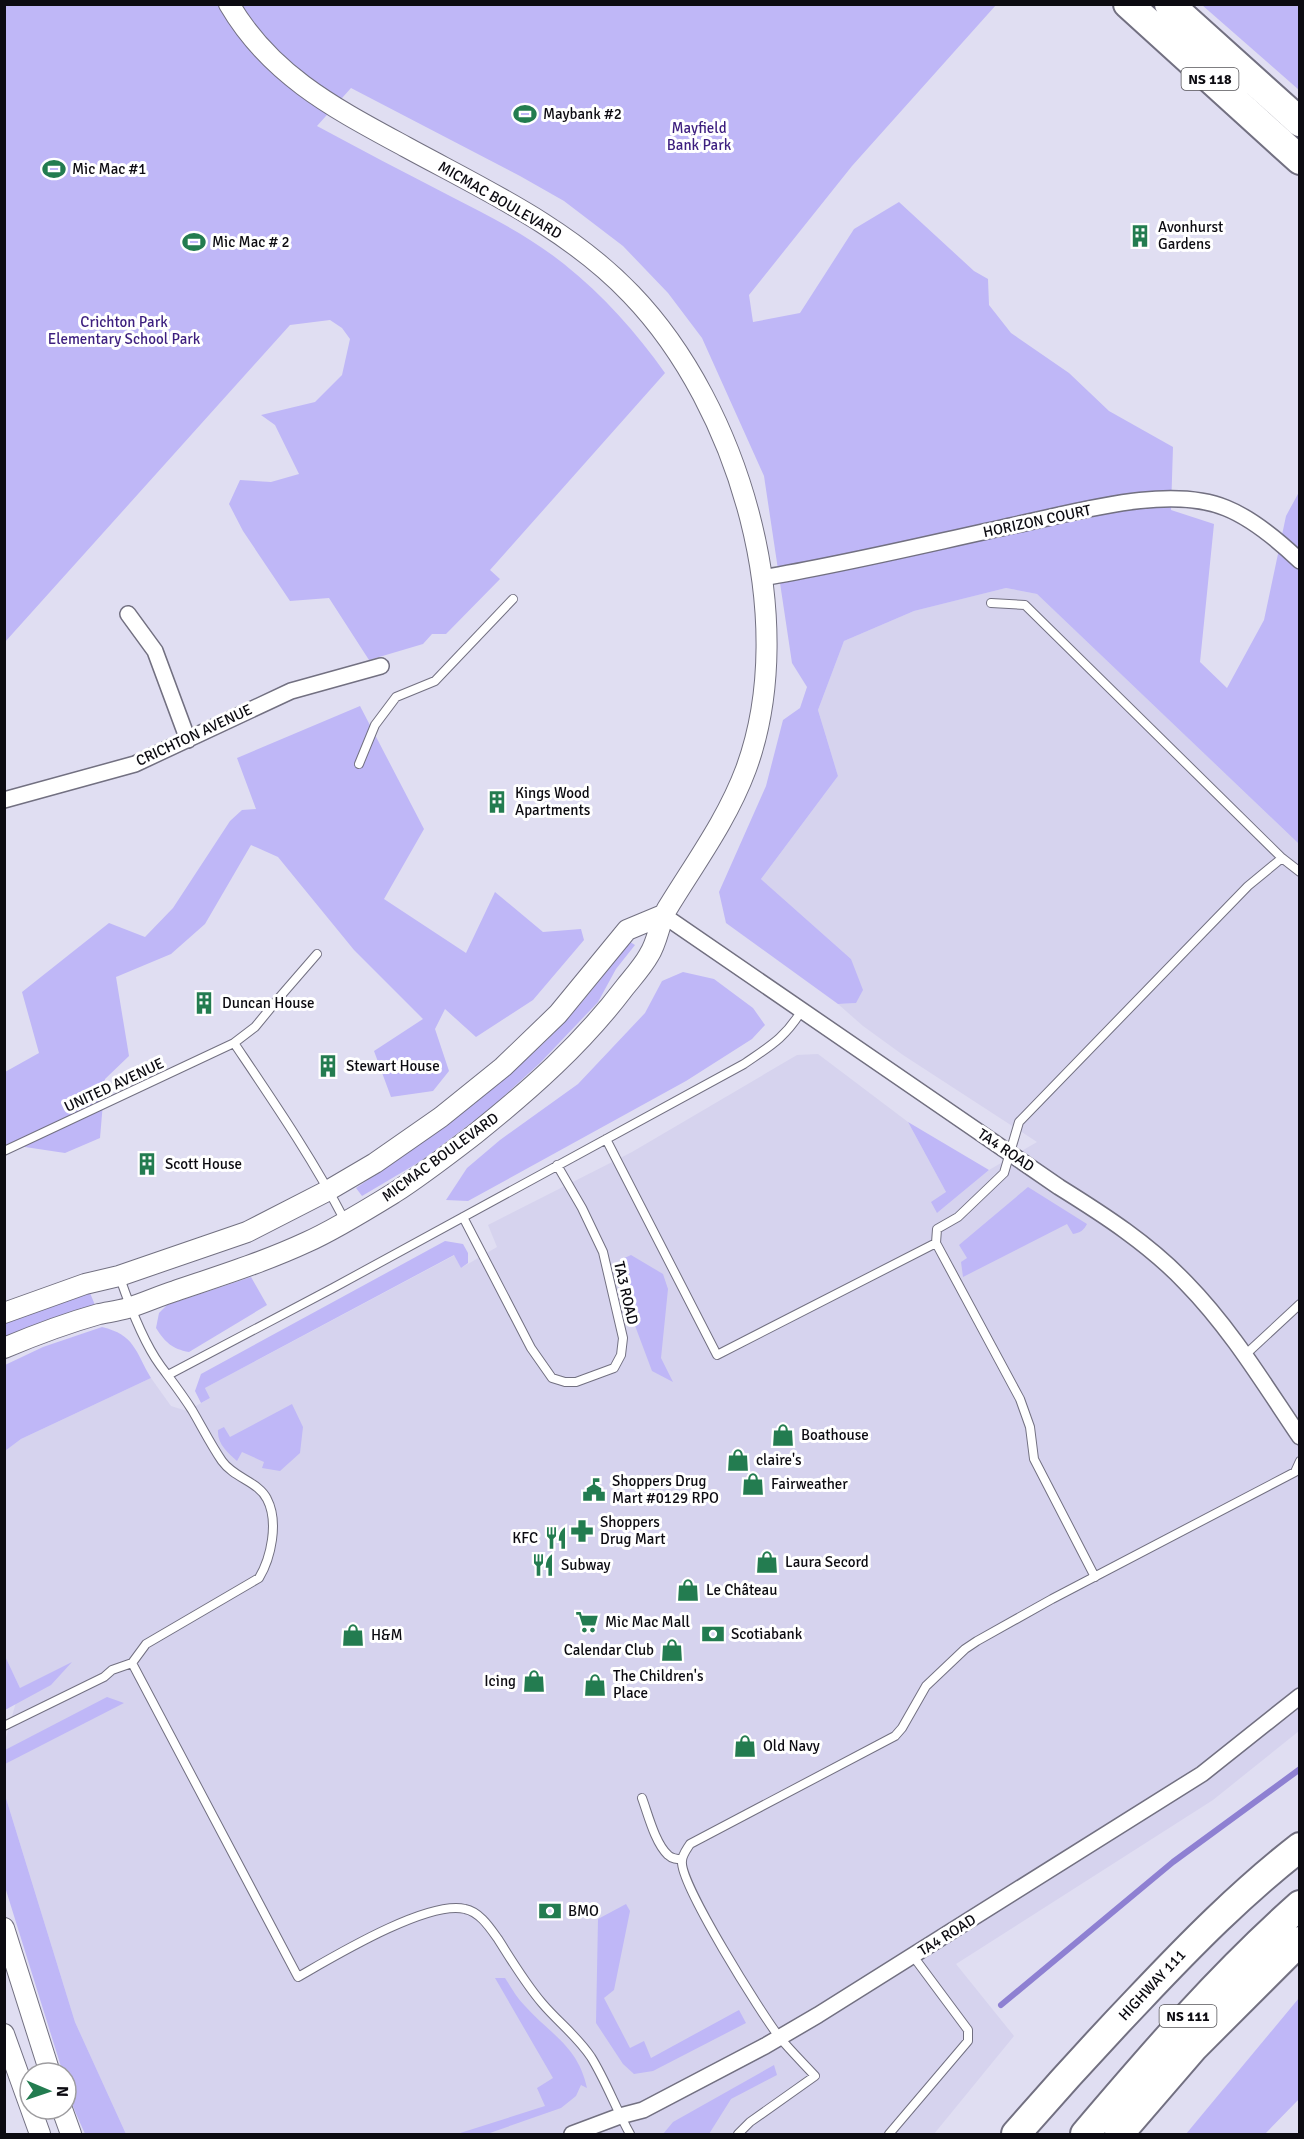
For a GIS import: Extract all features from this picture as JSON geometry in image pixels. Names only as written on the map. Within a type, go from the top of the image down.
[{"type":"highway","name":"NS 118","points":[[1128,4],[1299,160]]},
{"type":"highway","name":"NS 118","points":[[1169,4],[1299,122]]},
{"type":"highway","name":"HIGHWAY 111","points":[[1016,2134],[1065,2078],[1227,1909],[1299,1847]]},
{"type":"highway","name":"NS 111","points":[[1085,2134],[1232,1967],[1299,1905]]},
{"type":"highway","points":[[1119,2134],[1193,2048],[1299,1941]]},
{"type":"highway","points":[[996,2134],[1056,2068],[1137,2002]]},
{"type":"street","name":"MICMAC BOULEVARD","points":[[4,1348],[96,1315],[130,1307],[230,1273],[300,1245],[396,1192],[458,1147],[534,1085],[607,1011],[651,953],[663,915],[717,831],[736,793],[748,765],[763,701],[766,626],[761,578],[740,481],[726,442],[692,374],[656,322],[613,276],[566,237],[522,210],[343,112],[300,85],[250,34],[229,4]]},
{"type":"street","name":"HORIZON COURT","points":[[761,578],[1105,507],[1164,499],[1196,501],[1226,508],[1256,526],[1299,561]]},
{"type":"street","points":[[128,614],[155,651],[188,740]]},
{"type":"street","name":"CRICHTON AVENUE","points":[[4,800],[135,764],[291,691],[381,666]]},
{"type":"street","name":"TA4 ROAD","points":[[663,915],[1059,1187],[1114,1221],[1161,1259],[1201,1299],[1245,1354],[1299,1437]]},
{"type":"street","points":[[4,1313],[85,1284],[119,1276],[247,1232],[329,1190],[375,1163],[441,1117],[487,1081],[558,1014],[627,930],[663,915]]},
{"type":"street","name":"TA4 ROAD","points":[[572,2134],[643,2110],[780,2037],[1202,1774],[1299,1696]]},
{"type":"street","points":[[4,1928],[46,2061]]},
{"type":"street","points":[[4,2034],[40,2134]]},
{"type":"lane","points":[[359,764],[375,725],[396,697],[435,681],[513,599]]},
{"type":"lane","points":[[991,603],[1025,605],[1282,858],[1299,872]]},
{"type":"lane","points":[[1095,1577],[1034,1459],[1030,1427],[1020,1400],[936,1243],[937,1229],[958,1217],[1004,1173],[1019,1122],[1248,886],[1282,858]]},
{"type":"lane","name":"UNITED AVENUE","points":[[4,1151],[234,1043],[255,1028],[318,954]]},
{"type":"lane","points":[[168,1375],[744,1064],[779,1040],[791,1028],[802,1010]]},
{"type":"lane","points":[[234,1043],[285,1119],[329,1190],[345,1221]]},
{"type":"lane","points":[[606,1139],[717,1355],[936,1243]]},
{"type":"lane","name":"TA3 ROAD","points":[[463,1217],[531,1347],[552,1378],[565,1382],[576,1382],[614,1368],[621,1355],[623,1338],[603,1252],[582,1208],[556,1165]]},
{"type":"lane","points":[[4,1726],[104,1677],[112,1670],[132,1664],[146,1644],[259,1578],[267,1564],[272,1545],[272,1523],[268,1500],[262,1491],[234,1474],[223,1463],[159,1364],[130,1307],[119,1276]]},
{"type":"lane","points":[[1245,1354],[1299,1304]]},
{"type":"lane","points":[[738,2134],[750,2122],[815,2076],[780,2037],[735,1970],[696,1898],[682,1868],[682,1859],[690,1844],[895,1736],[926,1686],[965,1649],[1095,1577],[1295,1472],[1299,1461]]},
{"type":"lane","points":[[132,1664],[298,1977],[384,1930],[418,1915],[451,1909],[465,1909],[475,1913],[486,1923],[524,1980],[544,2005],[574,2035],[603,2076],[630,2134]]},
{"type":"lane","points":[[642,1798],[654,1833],[667,1855],[682,1859]]},
{"type":"lane","points":[[889,2134],[968,2041],[968,2030],[913,1956]]},
{"type":"shaded area","name":"Mic Mac Mall","points":[[1006,588],[1037,594],[1299,844],[1299,1731],[1213,1800],[956,1964],[1014,2036],[934,2134],[126,2134],[75,2022],[5,1795],[5,1741],[20,1688],[5,1656],[5,1451],[21,1439],[151,1378],[171,1406],[187,1411],[210,1398],[205,1388],[455,1255],[461,1268],[497,1247],[488,1225],[632,1152],[797,1055],[818,1054],[908,1122],[946,1192],[937,1213],[989,1170],[1037,1142],[903,1055],[863,1026],[838,1004],[856,1003],[851,959],[761,879],[838,776],[818,710],[844,641],[914,611]]},
{"type":"green space","points":[[5,5],[996,5],[852,166],[749,295],[753,322],[800,313],[854,229],[899,202],[974,271],[988,279],[989,305],[1011,333],[1069,373],[1109,411],[1173,447],[1171,510],[1214,524],[1200,662],[1227,688],[1264,620],[1286,516],[1299,492],[1299,844],[1037,594],[1006,588],[914,611],[844,641],[818,710],[838,776],[761,879],[851,959],[863,990],[856,1003],[838,1004],[726,923],[719,892],[766,786],[783,720],[800,708],[807,687],[792,663],[764,476],[702,338],[668,293],[623,246],[564,201],[351,88],[317,126],[494,219],[551,254],[579,276],[606,302],[643,343],[665,373],[490,570],[500,579],[446,634],[432,634],[423,644],[369,660],[329,598],[290,601],[243,531],[229,504],[240,480],[271,482],[299,474],[275,425],[261,415],[315,402],[342,375],[350,339],[342,328],[330,320],[290,325],[5,642]]},
{"type":"green space","points":[[1202,5],[1299,5],[1299,90]]},
{"type":"green space","points":[[360,706],[424,829],[384,899],[466,953],[495,892],[543,932],[581,929],[584,940],[533,1000],[476,1037],[445,1009],[435,1029],[449,1071],[433,1091],[391,1097],[374,1051],[423,1019],[354,950],[278,857],[251,845],[205,924],[171,954],[116,977],[129,1056],[105,1079],[100,1138],[65,1153],[5,1144],[5,1072],[39,1053],[22,992],[109,923],[145,937],[173,908],[230,821],[242,810],[256,809],[237,758]]},
{"type":"green space","points":[[630,942],[635,945],[616,969],[598,1002],[540,1063],[492,1107],[421,1161],[362,1196],[356,1188],[459,1115],[531,1055],[574,1011]]},
{"type":"green space","points":[[683,972],[714,979],[753,1008],[765,1025],[752,1039],[686,1081],[468,1201],[446,1200],[467,1168],[500,1140],[578,1084],[645,1013],[662,981]]},
{"type":"green space","points":[[908,1122],[989,1170],[937,1213],[931,1202],[946,1192]]},
{"type":"green space","points":[[1028,1187],[1087,1224],[1086,1226],[1080,1232],[1073,1234],[1067,1224],[963,1277],[961,1262],[967,1258],[959,1245]]},
{"type":"green space","points":[[445,1241],[463,1244],[468,1253],[468,1263],[461,1268],[454,1255],[205,1388],[210,1398],[201,1403],[195,1391],[201,1374]]},
{"type":"green space","points":[[631,1255],[663,1274],[668,1289],[661,1358],[673,1382],[652,1371],[616,1275],[620,1260]]},
{"type":"green space","points":[[251,1277],[267,1305],[189,1352],[170,1344],[156,1328],[159,1313],[167,1305]]},
{"type":"green space","points":[[90,1293],[95,1305],[5,1338],[5,1323]]},
{"type":"green space","points":[[102,1327],[113,1330],[133,1345],[151,1378],[21,1439],[5,1451],[5,1365],[43,1347]]},
{"type":"green space","points":[[292,1404],[303,1427],[300,1453],[280,1471],[262,1468],[264,1462],[242,1452],[237,1461],[221,1444],[218,1430],[224,1427],[230,1437]]},
{"type":"green space","points":[[5,1656],[20,1688],[72,1662],[51,1685],[5,1710]]},
{"type":"green space","points":[[107,1697],[124,1703],[5,1764],[5,1750]]},
{"type":"green space","points":[[5,1795],[75,2022],[126,2134],[85,2134],[78,2118],[78,2061],[59,2061],[5,1887]]},
{"type":"green space","points":[[626,1904],[630,1911],[614,1990],[604,1998],[630,2048],[644,2041],[651,2058],[739,2010],[746,2023],[653,2071],[634,2074],[623,2064],[596,2023],[598,1919]]},
{"type":"green space","points":[[495,1978],[505,1978],[522,2003],[570,2051],[583,2074],[587,2088],[581,2085],[576,2096],[561,2108],[487,2134],[457,2134],[545,2106],[537,2088],[553,2078]]},
{"type":"green space","points":[[1299,1998],[1299,2099],[1265,2134],[1186,2134]]},
{"type":"green space","points":[[774,2065],[777,2075],[731,2099],[709,2134],[663,2134],[673,2122]]},
{"type":"waterway","points":[[1001,2005],[1173,1862],[1300,1769]]},
{"type":"place","name":"Maybank #2","points":[[525,114]]},
{"type":"place","name":"Mic Mac #1","points":[[54,169]]},
{"type":"place","name":"Avonhurst Gardens","points":[[1140,236]]},
{"type":"place","name":"Mic Mac # 2","points":[[194,242]]},
{"type":"place","name":"Kings Wood Apartments","points":[[497,802]]},
{"type":"place","name":"Duncan House","points":[[204,1003]]},
{"type":"place","name":"Stewart House","points":[[328,1066]]},
{"type":"place","name":"Scott House","points":[[147,1164]]},
{"type":"place","name":"Boathouse","points":[[783,1435]]},
{"type":"place","name":"claire's","points":[[738,1460]]},
{"type":"place","name":"Fairweather","points":[[753,1484]]},
{"type":"place","name":"Shoppers Drug Mart #0129 RPO","points":[[594,1490]]},
{"type":"place","name":"Shoppers Drug Mart","points":[[582,1531]]},
{"type":"place","name":"KFC","points":[[556,1538]]},
{"type":"place","name":"Laura Secord","points":[[767,1562]]},
{"type":"place","name":"Subway","points":[[543,1565]]},
{"type":"place","name":"Le Château","points":[[688,1590]]},
{"type":"place","name":"Mic Mac Mall","points":[[587,1622]]},
{"type":"place","name":"Scotiabank","points":[[713,1634]]},
{"type":"place","name":"H&M","points":[[353,1635]]},
{"type":"place","name":"Calendar Club","points":[[672,1650]]},
{"type":"place","name":"Icing","points":[[534,1681]]},
{"type":"place","name":"The Children's Place","points":[[595,1685]]},
{"type":"place","name":"Old Navy","points":[[745,1746]]},
{"type":"place","name":"BMO","points":[[550,1911]]},
{"type":"park label","name":"Mayfield Bank Park","points":[[699,136]]},
{"type":"park label","name":"Crichton Park Elementary School Park","points":[[124,330]]}]
